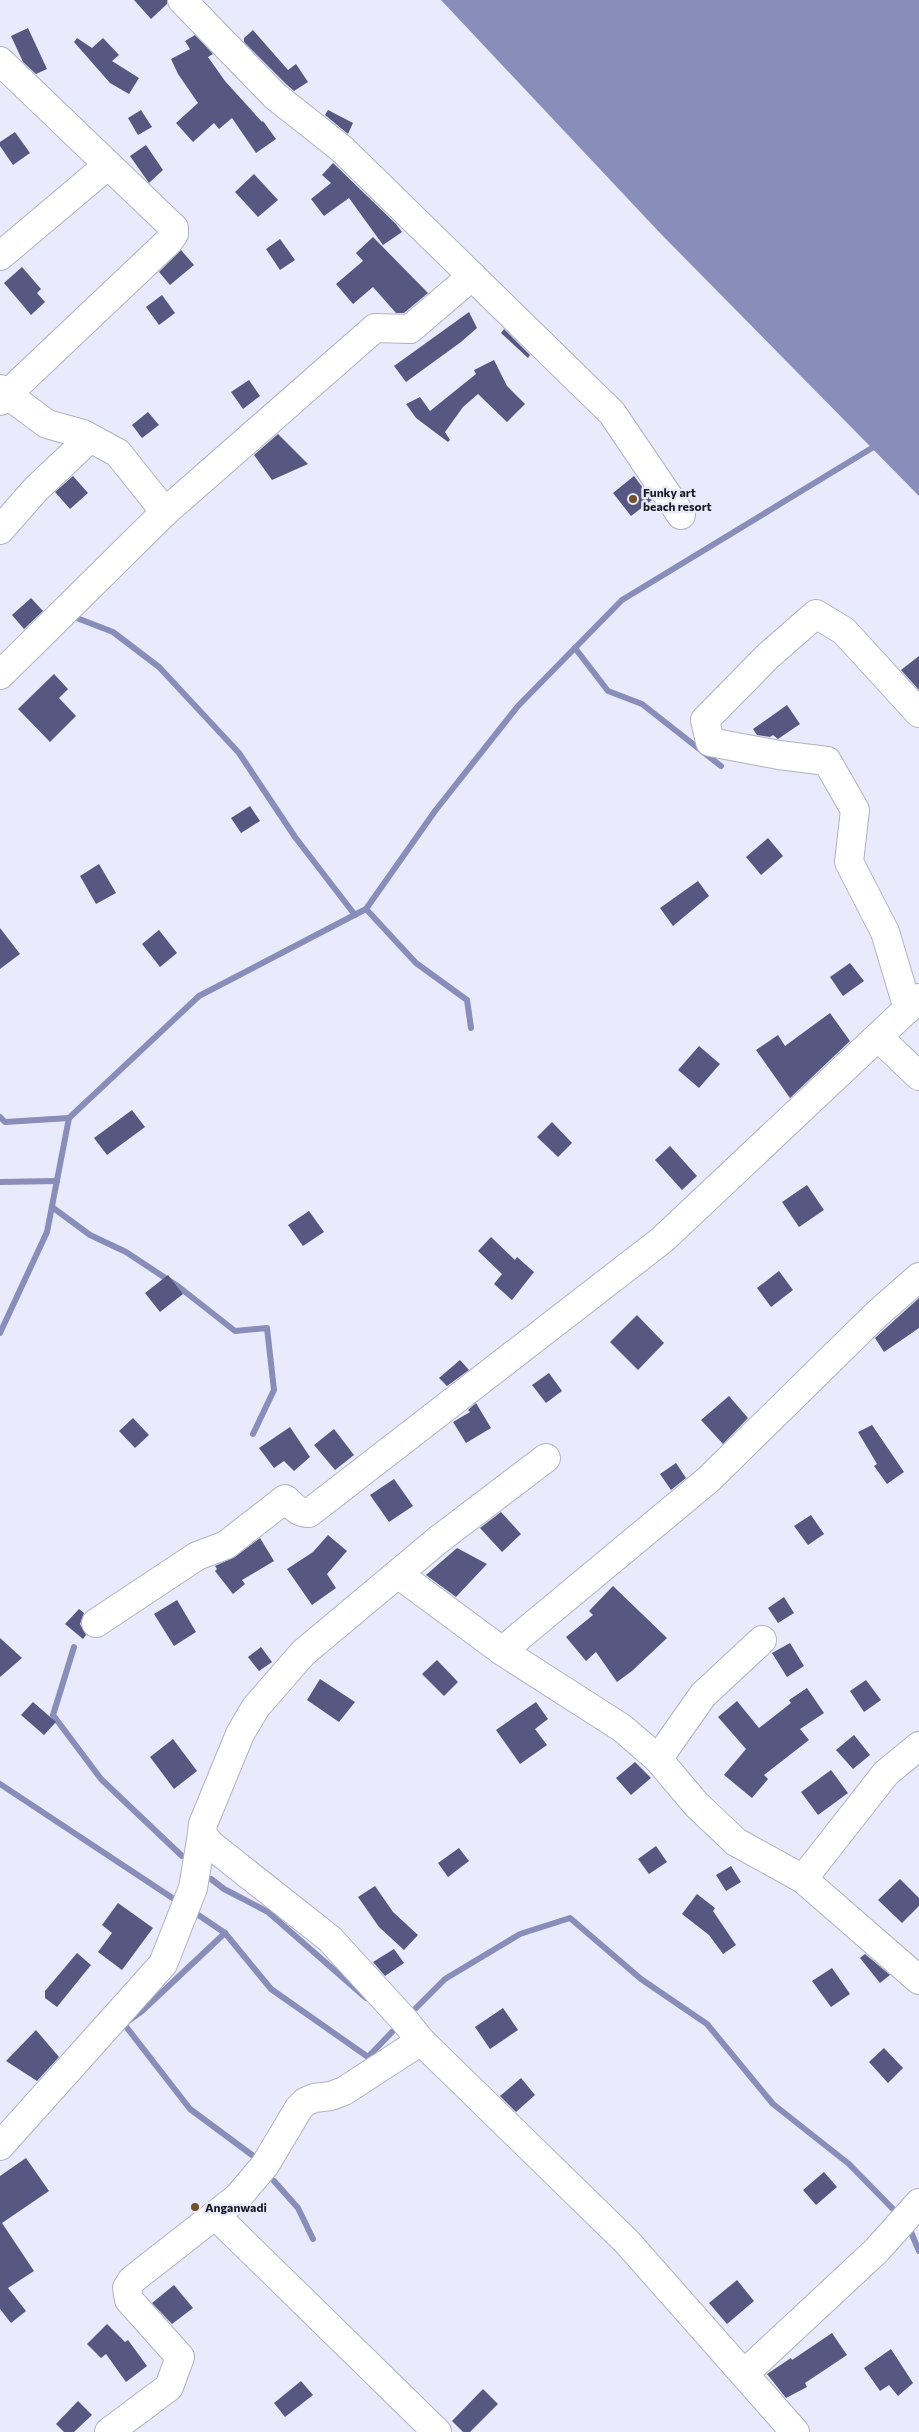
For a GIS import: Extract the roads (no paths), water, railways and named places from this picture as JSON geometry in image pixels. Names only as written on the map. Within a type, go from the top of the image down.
[{"type":"street","points":[[182,0],[275,96],[342,150],[612,413],[681,515]]},
{"type":"street","points":[[0,61],[174,228],[174,234],[168,242],[2,394],[47,424],[90,438],[118,453],[165,512]]},
{"type":"street","points":[[0,256],[108,165]]},
{"type":"street","points":[[0,675],[165,512],[375,328],[410,329],[472,276]]},
{"type":"street","points":[[0,530],[36,489],[90,438]]},
{"type":"street","points":[[96,1623],[197,1556],[226,1545],[285,1499],[296,1510],[304,1513],[309,1512],[662,1240],[913,1003],[885,932],[849,862],[854,810],[827,761],[779,755],[710,742],[705,720],[768,656],[816,614],[844,631],[919,713]]},
{"type":"street","points":[[878,1037],[919,1076]]},
{"type":"street","points":[[502,1651],[709,1479],[877,1314],[919,1276]]},
{"type":"street","points":[[0,2146],[163,1964],[189,1900],[203,1824],[240,1734],[256,1707],[303,1653],[398,1574],[546,1458]]},
{"type":"street","points":[[398,1574],[502,1651],[606,1716],[658,1759],[696,1804],[736,1842],[802,1879],[919,1980]]},
{"type":"street","points":[[658,1759],[703,1695],[762,1640]]},
{"type":"street","points":[[802,1879],[886,1773],[919,1746]]},
{"type":"street","points":[[202,1834],[211,1845],[330,1939],[405,2020],[421,2041],[627,2242],[795,2432]]},
{"type":"street","points":[[109,2432],[169,2387],[180,2357],[129,2300],[128,2288],[132,2280],[238,2197],[256,2178],[299,2108],[305,2102],[344,2091],[421,2041]]},
{"type":"street","points":[[744,2374],[876,2251],[919,2203]]},
{"type":"street","points":[[215,2215],[437,2432]]},
{"type":"water","points":[[441,0],[919,0],[919,496],[660,233]]},
{"type":"waterway","points":[[0,1333],[47,1232],[69,1118],[199,996],[366,909],[435,811],[518,706],[622,600],[872,448]]},
{"type":"waterway","points":[[69,615],[113,632],[159,667],[239,753],[295,837],[355,915]]},
{"type":"waterway","points":[[575,648],[608,691],[642,704],[721,766]]},
{"type":"waterway","points":[[366,909],[416,963],[467,1000],[471,1028]]},
{"type":"waterway","points":[[0,1117],[5,1122],[69,1118]]},
{"type":"waterway","points":[[0,1182],[57,1181]]},
{"type":"waterway","points":[[52,1207],[90,1235],[126,1252],[179,1287],[235,1331],[267,1328],[274,1390],[253,1434]]},
{"type":"waterway","points":[[74,1647],[53,1715],[101,1779],[182,1856]]},
{"type":"waterway","points":[[0,1784],[180,1903]]},
{"type":"waterway","points":[[211,1879],[224,1889],[268,1912],[366,1998]]},
{"type":"waterway","points":[[191,1910],[225,1933],[271,1989],[368,2057],[392,2032]]},
{"type":"waterway","points":[[416,2008],[445,1979],[520,1934],[570,1918],[641,1979],[707,2024],[773,2104],[849,2164],[893,2209]]},
{"type":"waterway","points":[[225,1933],[142,2011],[124,2024],[190,2109],[252,2155]]},
{"type":"waterway","points":[[274,2181],[298,2208],[313,2239]]},
{"type":"waterway","points":[[911,2232],[919,2251]]},
{"type":"place","name":"Funky art beach resort","points":[[633,499]]},
{"type":"place","name":"Anganwadi","points":[[195,2207]]}]
